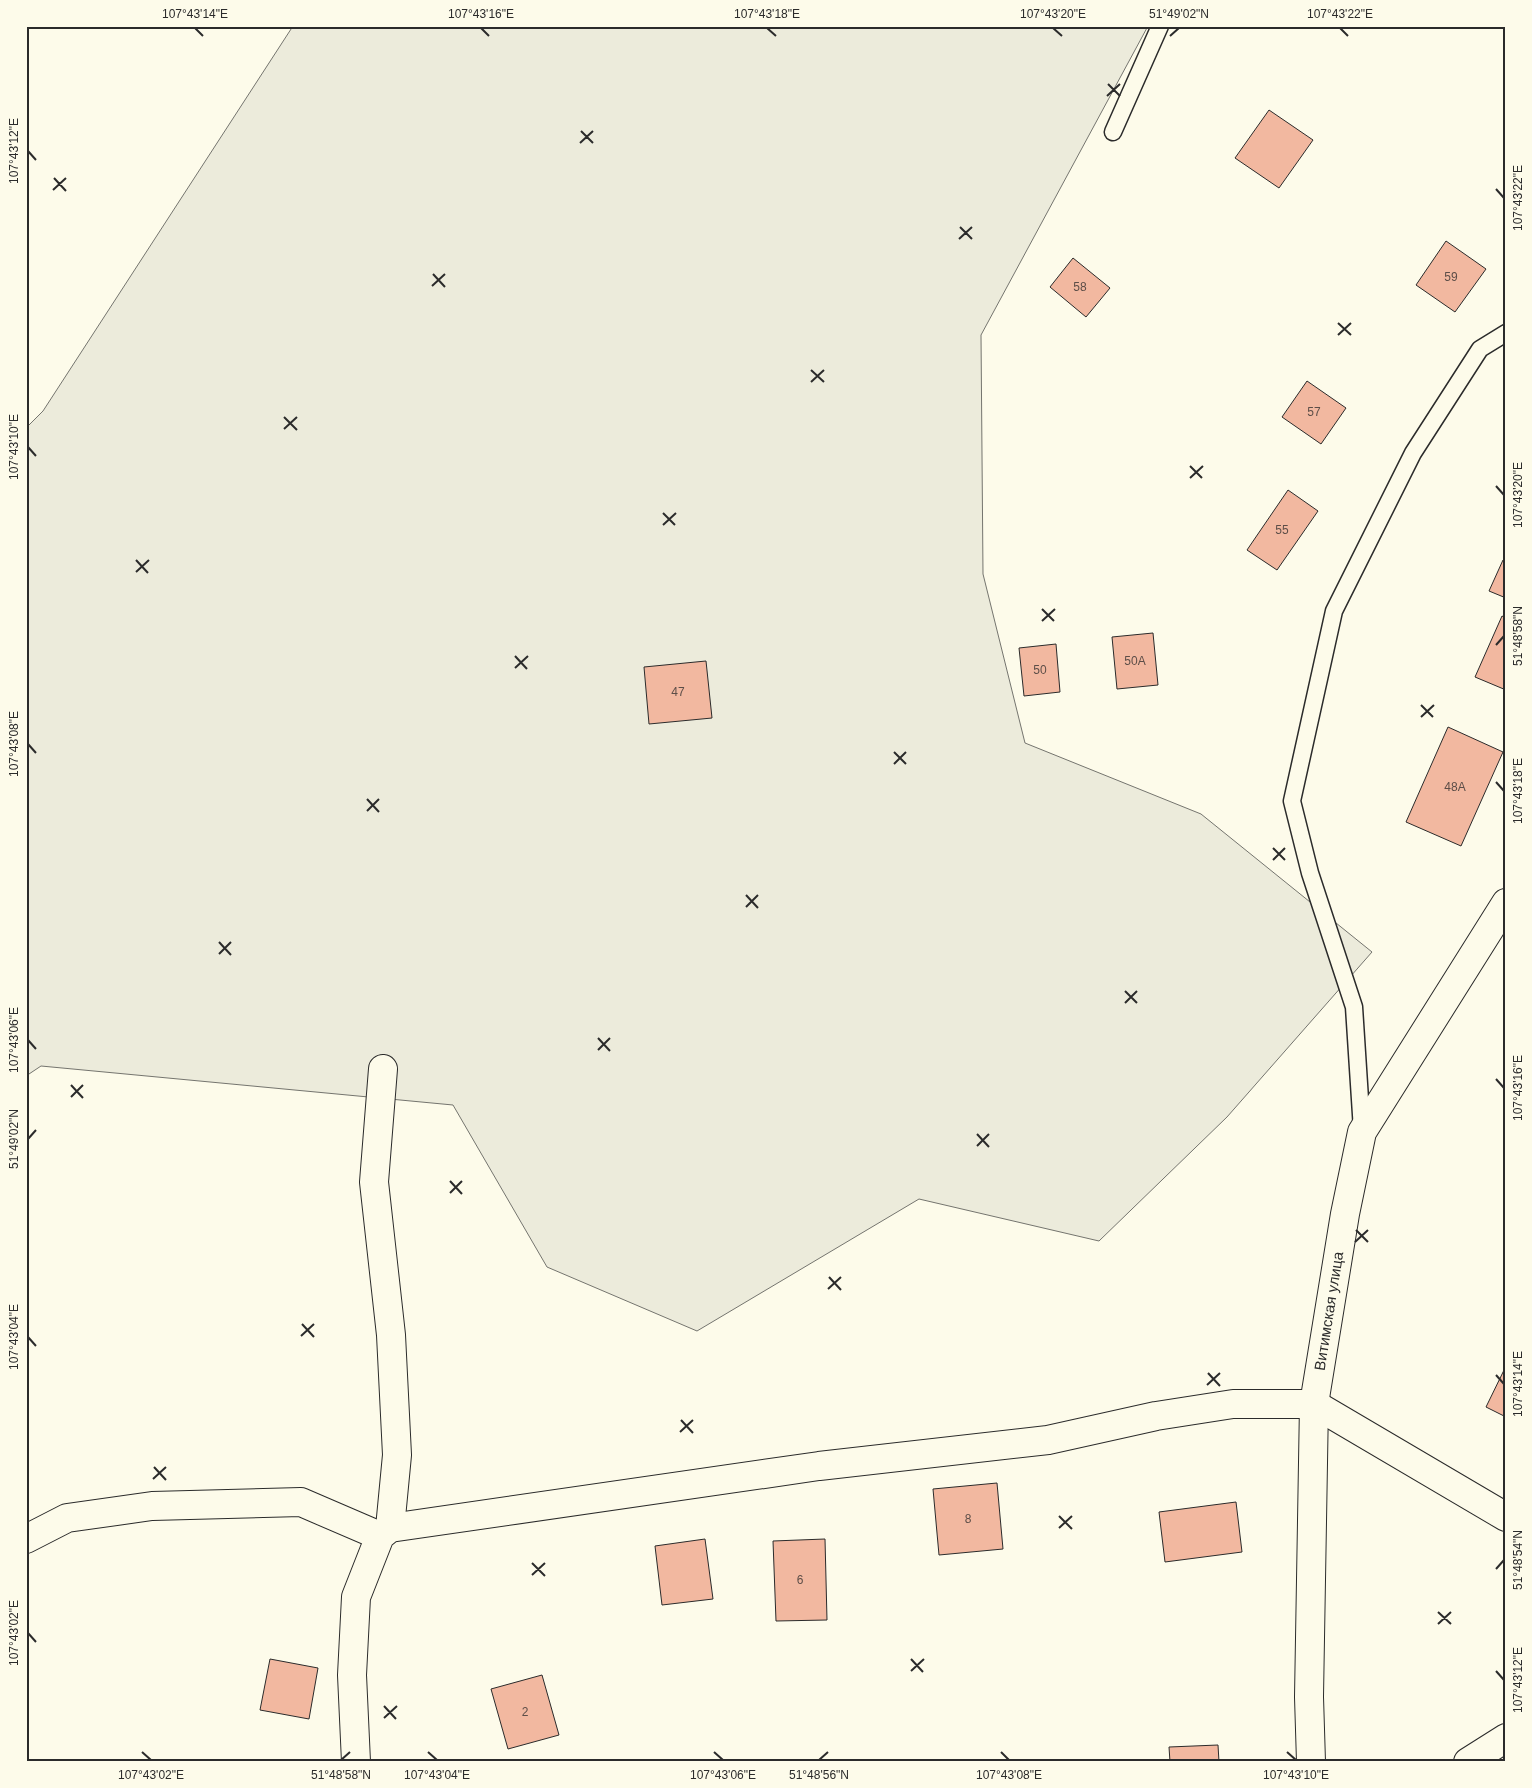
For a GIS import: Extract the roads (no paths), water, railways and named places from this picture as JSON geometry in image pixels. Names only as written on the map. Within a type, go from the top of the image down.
[{"type":"street","name":"Витимская улица","points":[[1311,1762],[1309,1678],[1314,1404],[1345,1214],[1362,1132],[1506,903]]},
{"type":"street","points":[[356,1762],[352,1675],[356,1597],[385,1532],[397,1455],[391,1336],[374,1182],[383,1069]]},
{"type":"street","points":[[26,1539],[67,1518],[152,1506],[300,1502],[385,1532],[819,1466],[1048,1440],[1156,1416],[1233,1404],[1314,1404],[1506,1517]]},
{"type":"street","points":[[1468,1762],[1506,1738]]},
{"type":"lane","points":[[1112,132],[1160,26]]},
{"type":"lane","points":[[1362,1132],[1354,1007],[1310,873],[1292,801],[1334,611],[1413,453],[1480,349],[1506,333]]}]
